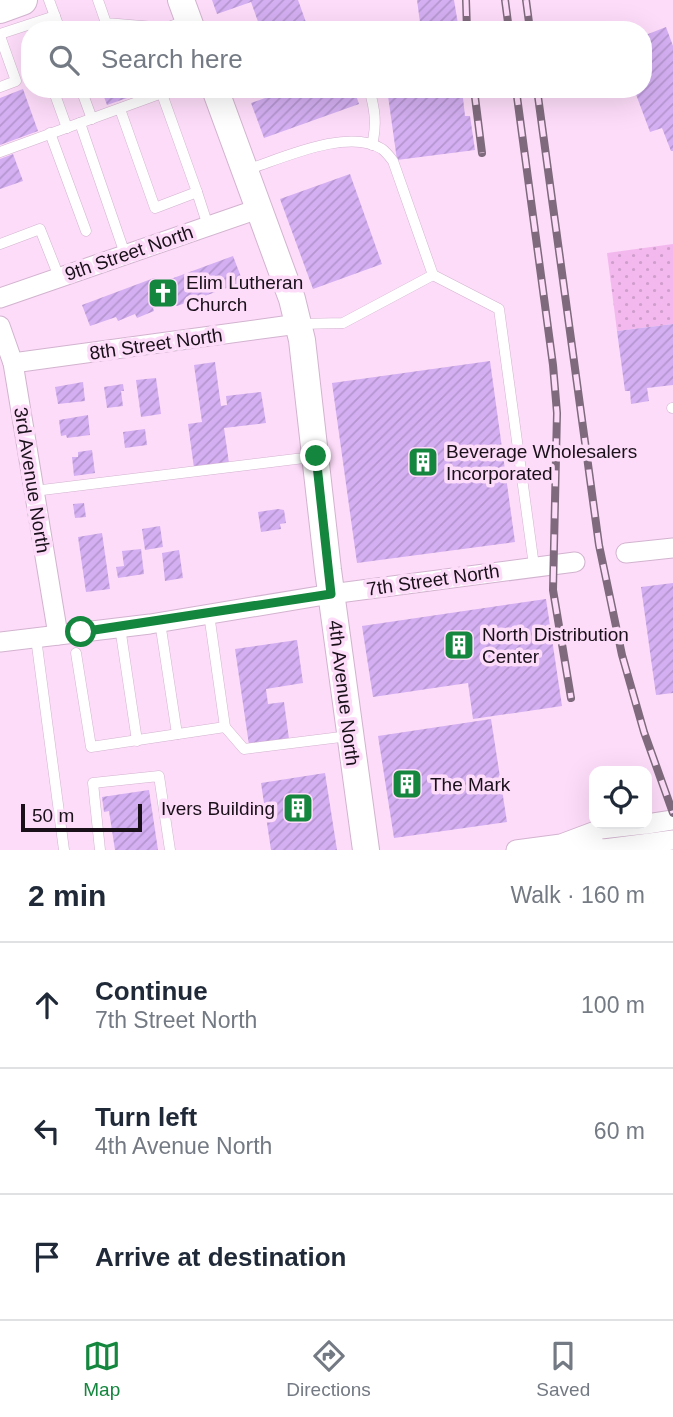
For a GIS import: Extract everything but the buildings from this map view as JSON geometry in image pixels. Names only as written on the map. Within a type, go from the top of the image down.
[{"type":"main road","points":[[0,8],[28,18]]},
{"type":"street","name":"4th Avenue North","points":[[218,98],[299,324],[331,594],[366,850]]},
{"type":"street","name":"9th Street North","points":[[0,298],[258,209]]},
{"type":"street","name":"8th Street North","points":[[6,363],[299,324]]},
{"type":"street","name":"3rd Avenue North","points":[[0,326],[34,491],[58,635]]},
{"type":"street","points":[[626,553],[673,548]]},
{"type":"street","name":"7th Street North","points":[[0,642],[160,622],[331,594],[575,562]]},
{"type":"street","points":[[652,823],[673,820]]},
{"type":"street","points":[[553,847],[601,829]]},
{"type":"street","points":[[516,850],[553,847],[604,849],[673,840]]},
{"type":"lane","points":[[49,0],[57,21]]},
{"type":"lane","points":[[98,0],[105,21]]},
{"type":"lane","points":[[28,18],[55,16]]},
{"type":"lane","points":[[0,87],[16,81],[4,59],[0,35],[21,22]]},
{"type":"lane","points":[[56,98],[67,128]]},
{"type":"lane","points":[[84,98],[92,119]]},
{"type":"lane","points":[[0,152],[150,98]]},
{"type":"lane","points":[[163,98],[208,226]]},
{"type":"lane","points":[[372,98],[376,127],[372,145]]},
{"type":"lane","points":[[120,108],[155,208],[197,192]]},
{"type":"lane","points":[[79,123],[125,254]]},
{"type":"lane","points":[[50,134],[86,231]]},
{"type":"lane","points":[[246,170],[318,146],[354,141],[384,150],[393,161],[433,275],[499,309],[534,566]]},
{"type":"lane","points":[[0,244],[40,229],[59,277]]},
{"type":"lane","points":[[299,324],[343,323],[433,275]]},
{"type":"lane","points":[[34,491],[316,456]]},
{"type":"lane","points":[[209,614],[225,727],[244,749],[350,736]]},
{"type":"lane","points":[[160,622],[177,734]]},
{"type":"lane","points":[[120,627],[137,741]]},
{"type":"lane","points":[[36,638],[64,850]]},
{"type":"lane","points":[[76,653],[89,746],[93,748],[225,727]]},
{"type":"lane","points":[[100,850],[93,783],[159,776],[170,850]]},
{"type":"shaded area","points":[[673,244],[673,324],[617,331],[607,253]]},
{"type":"railway","points":[[466,0],[467,21]]},
{"type":"railway","points":[[505,0],[508,21]]},
{"type":"railway","points":[[526,0],[529,21]]},
{"type":"railway","points":[[475,98],[482,153]]},
{"type":"railway","points":[[517,98],[553,365],[557,413],[553,590],[571,698]]},
{"type":"railway","points":[[538,98],[599,545],[622,655],[644,732],[673,813]]},
{"type":"place","name":"Elim Lutheran Church","points":[[163,293]]},
{"type":"place","name":"Beverage Wholesalers Incorporated","points":[[423,462]]},
{"type":"place","name":"North Distribution Center","points":[[459,645]]},
{"type":"place","name":"The Mark","points":[[407,784]]},
{"type":"place","name":"Ivers Building","points":[[298,808]]},
{"type":"route","points":[[81,632],[150,624],[331,594],[316,456]]}]
